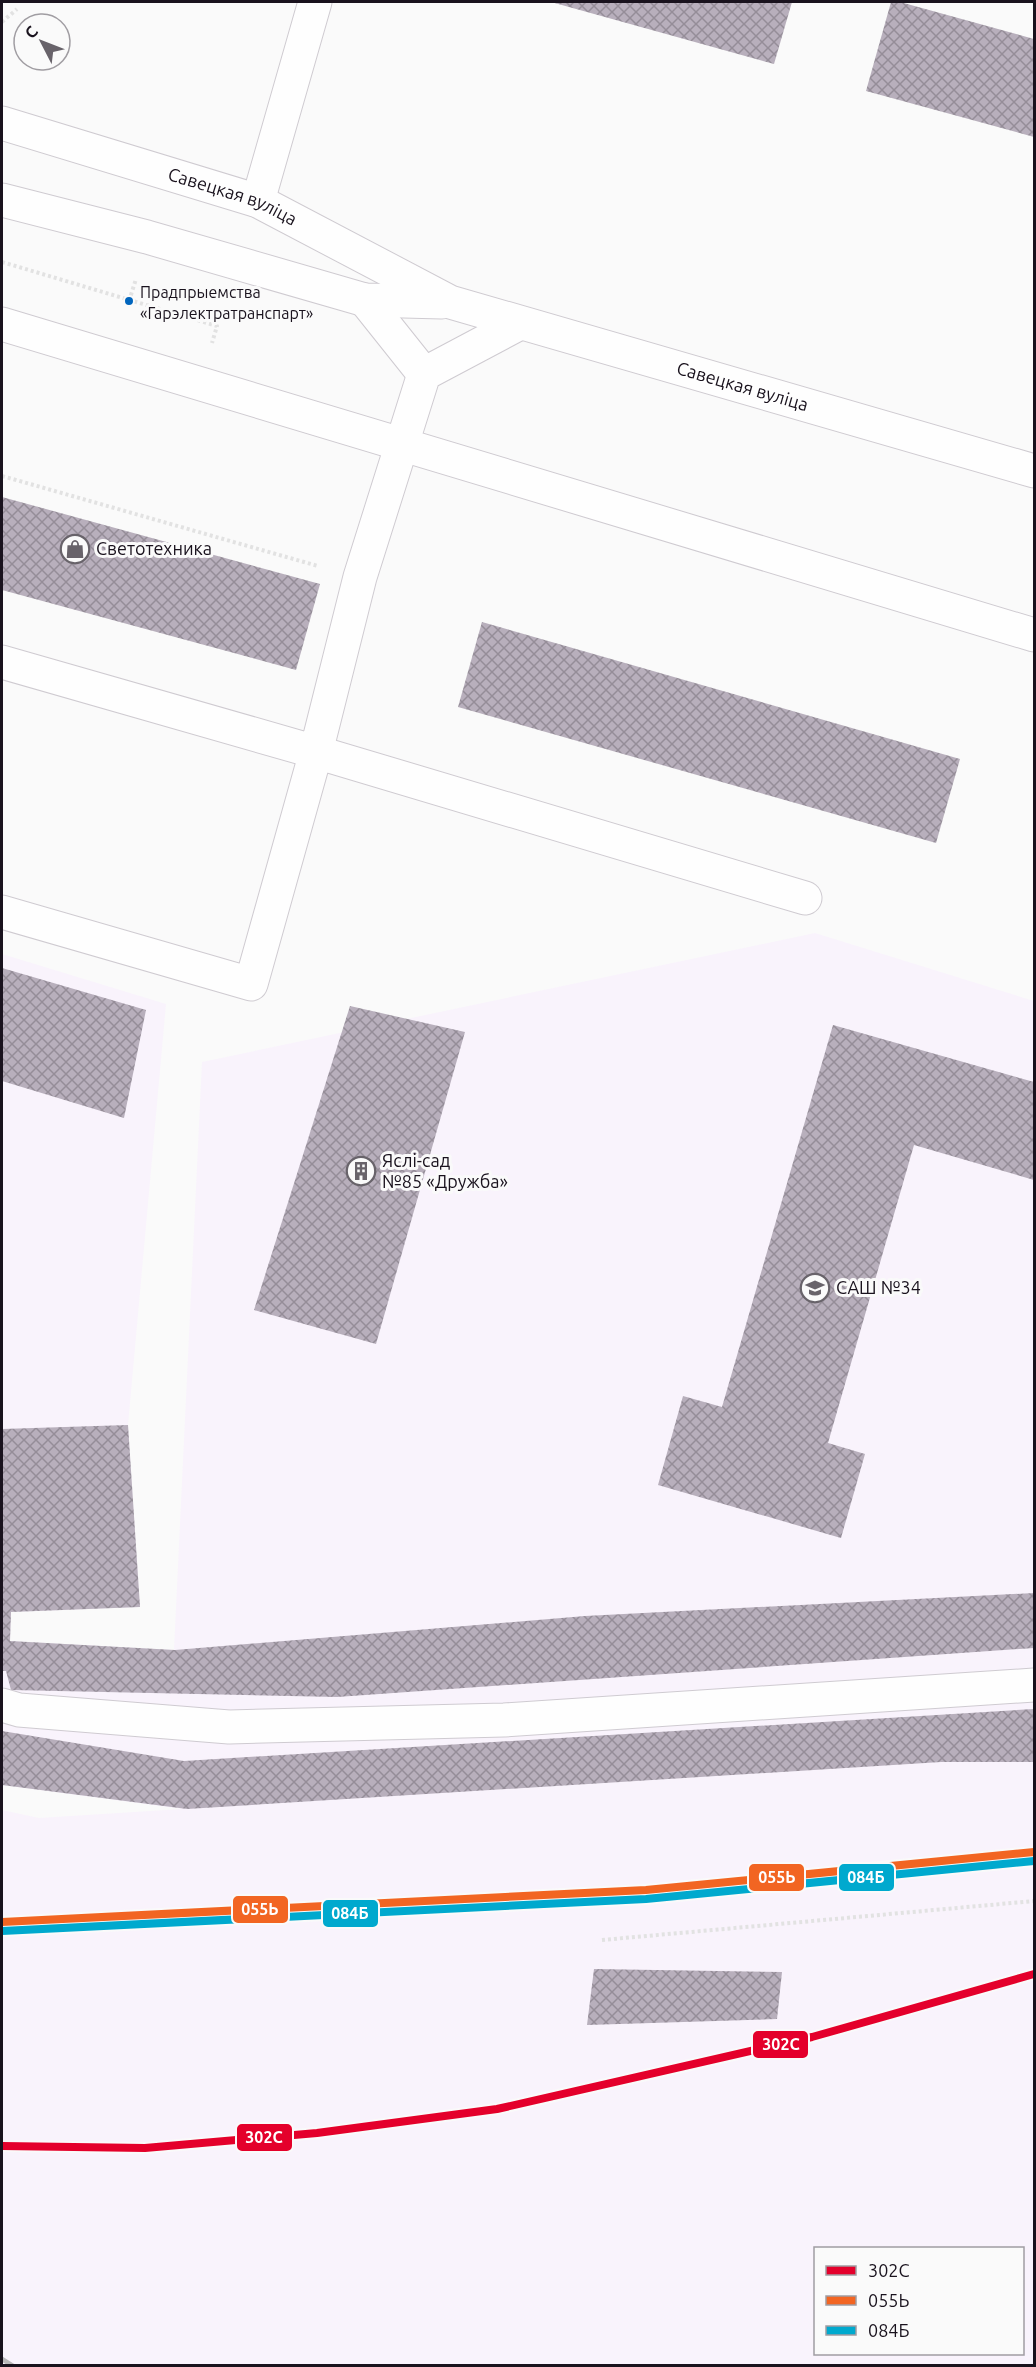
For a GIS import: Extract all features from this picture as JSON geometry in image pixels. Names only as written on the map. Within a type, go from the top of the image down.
[{"type":"main road","points":[[258,201],[315,2]]},
{"type":"main road","name":"Савецкая вуліца","points":[[2,123],[258,201],[450,303],[1035,471]]},
{"type":"main road","name":"Савецкая вуліца","points":[[2,200],[147,237],[366,300],[450,303]]},
{"type":"main road","points":[[366,300],[424,374]]},
{"type":"main road","points":[[2,912],[251,984],[316,752],[360,577],[424,374],[520,322]]},
{"type":"main road","points":[[2,324],[1035,635]]},
{"type":"main road","points":[[2,662],[316,752],[805,898]]},
{"type":"main road","points":[[2,1705],[19,1710],[228,1727],[504,1720],[1035,1685]]},
{"type":"path","points":[[2,21],[16,9]]},
{"type":"path","points":[[2,262],[217,326]]},
{"type":"path","points":[[2,476],[360,577]]},
{"type":"path","points":[[602,1940],[1035,1901]]},
{"type":"shaded area","points":[[815,933],[1034,1001],[1034,2365],[2,2365],[2,1810],[39,1818],[182,1809],[2,1785],[2,954],[166,1004],[128,1425],[140,1607],[11,1612],[10,1641],[174,1650],[202,1062]]},
{"type":"building","points":[[551,2],[792,2],[774,64]]},
{"type":"building","points":[[891,2],[900,2],[1034,39],[1034,137],[866,91]]},
{"type":"building","points":[[2,497],[320,584],[296,670],[2,590]]},
{"type":"building","points":[[482,622],[960,759],[936,843],[458,707]]},
{"type":"building","points":[[2,968],[146,1010],[124,1118],[2,1081]]},
{"type":"building","name":"Яслі-сад №85 «Дружба»","points":[[350,1006],[465,1032],[376,1344],[254,1310]]},
{"type":"building","name":"САШ №34","points":[[833,1025],[1034,1082],[1034,1180],[914,1145],[828,1443],[865,1454],[841,1538],[658,1485],[683,1396],[722,1407]]},
{"type":"building","points":[[128,1425],[140,1607],[11,1612],[10,1641],[175,1650],[585,1616],[1034,1593],[1034,1648],[337,1697],[11,1690],[6,1671],[2,1671],[2,1429]]},
{"type":"building","points":[[1034,1709],[1034,1762],[941,1762],[187,1809],[2,1785],[2,1731],[184,1761]]},
{"type":"building","points":[[594,1969],[782,1972],[777,2019],[587,2025]]},
{"type":"railway","points":[[2,2359],[13,2366]]},
{"type":"transit line","name":"055Ь","points":[[2,1922],[646,1890],[1034,1852]]},
{"type":"transit line","name":"084Б","points":[[2,1931],[646,1899],[1034,1861]]},
{"type":"transit line","name":"302С","points":[[2,2146],[145,2148],[317,2133],[497,2109],[812,2037],[1034,1974]]},
{"type":"place","name":"Прадпрыемства «Гарэлектратранспарт»","points":[[129,301]]},
{"type":"place","name":"Светотехника","points":[[75,549]]},
{"type":"place","name":"Яслі-сад №85 «Дружба»","points":[[361,1171]]},
{"type":"place","name":"САШ №34","points":[[815,1288]]}]
